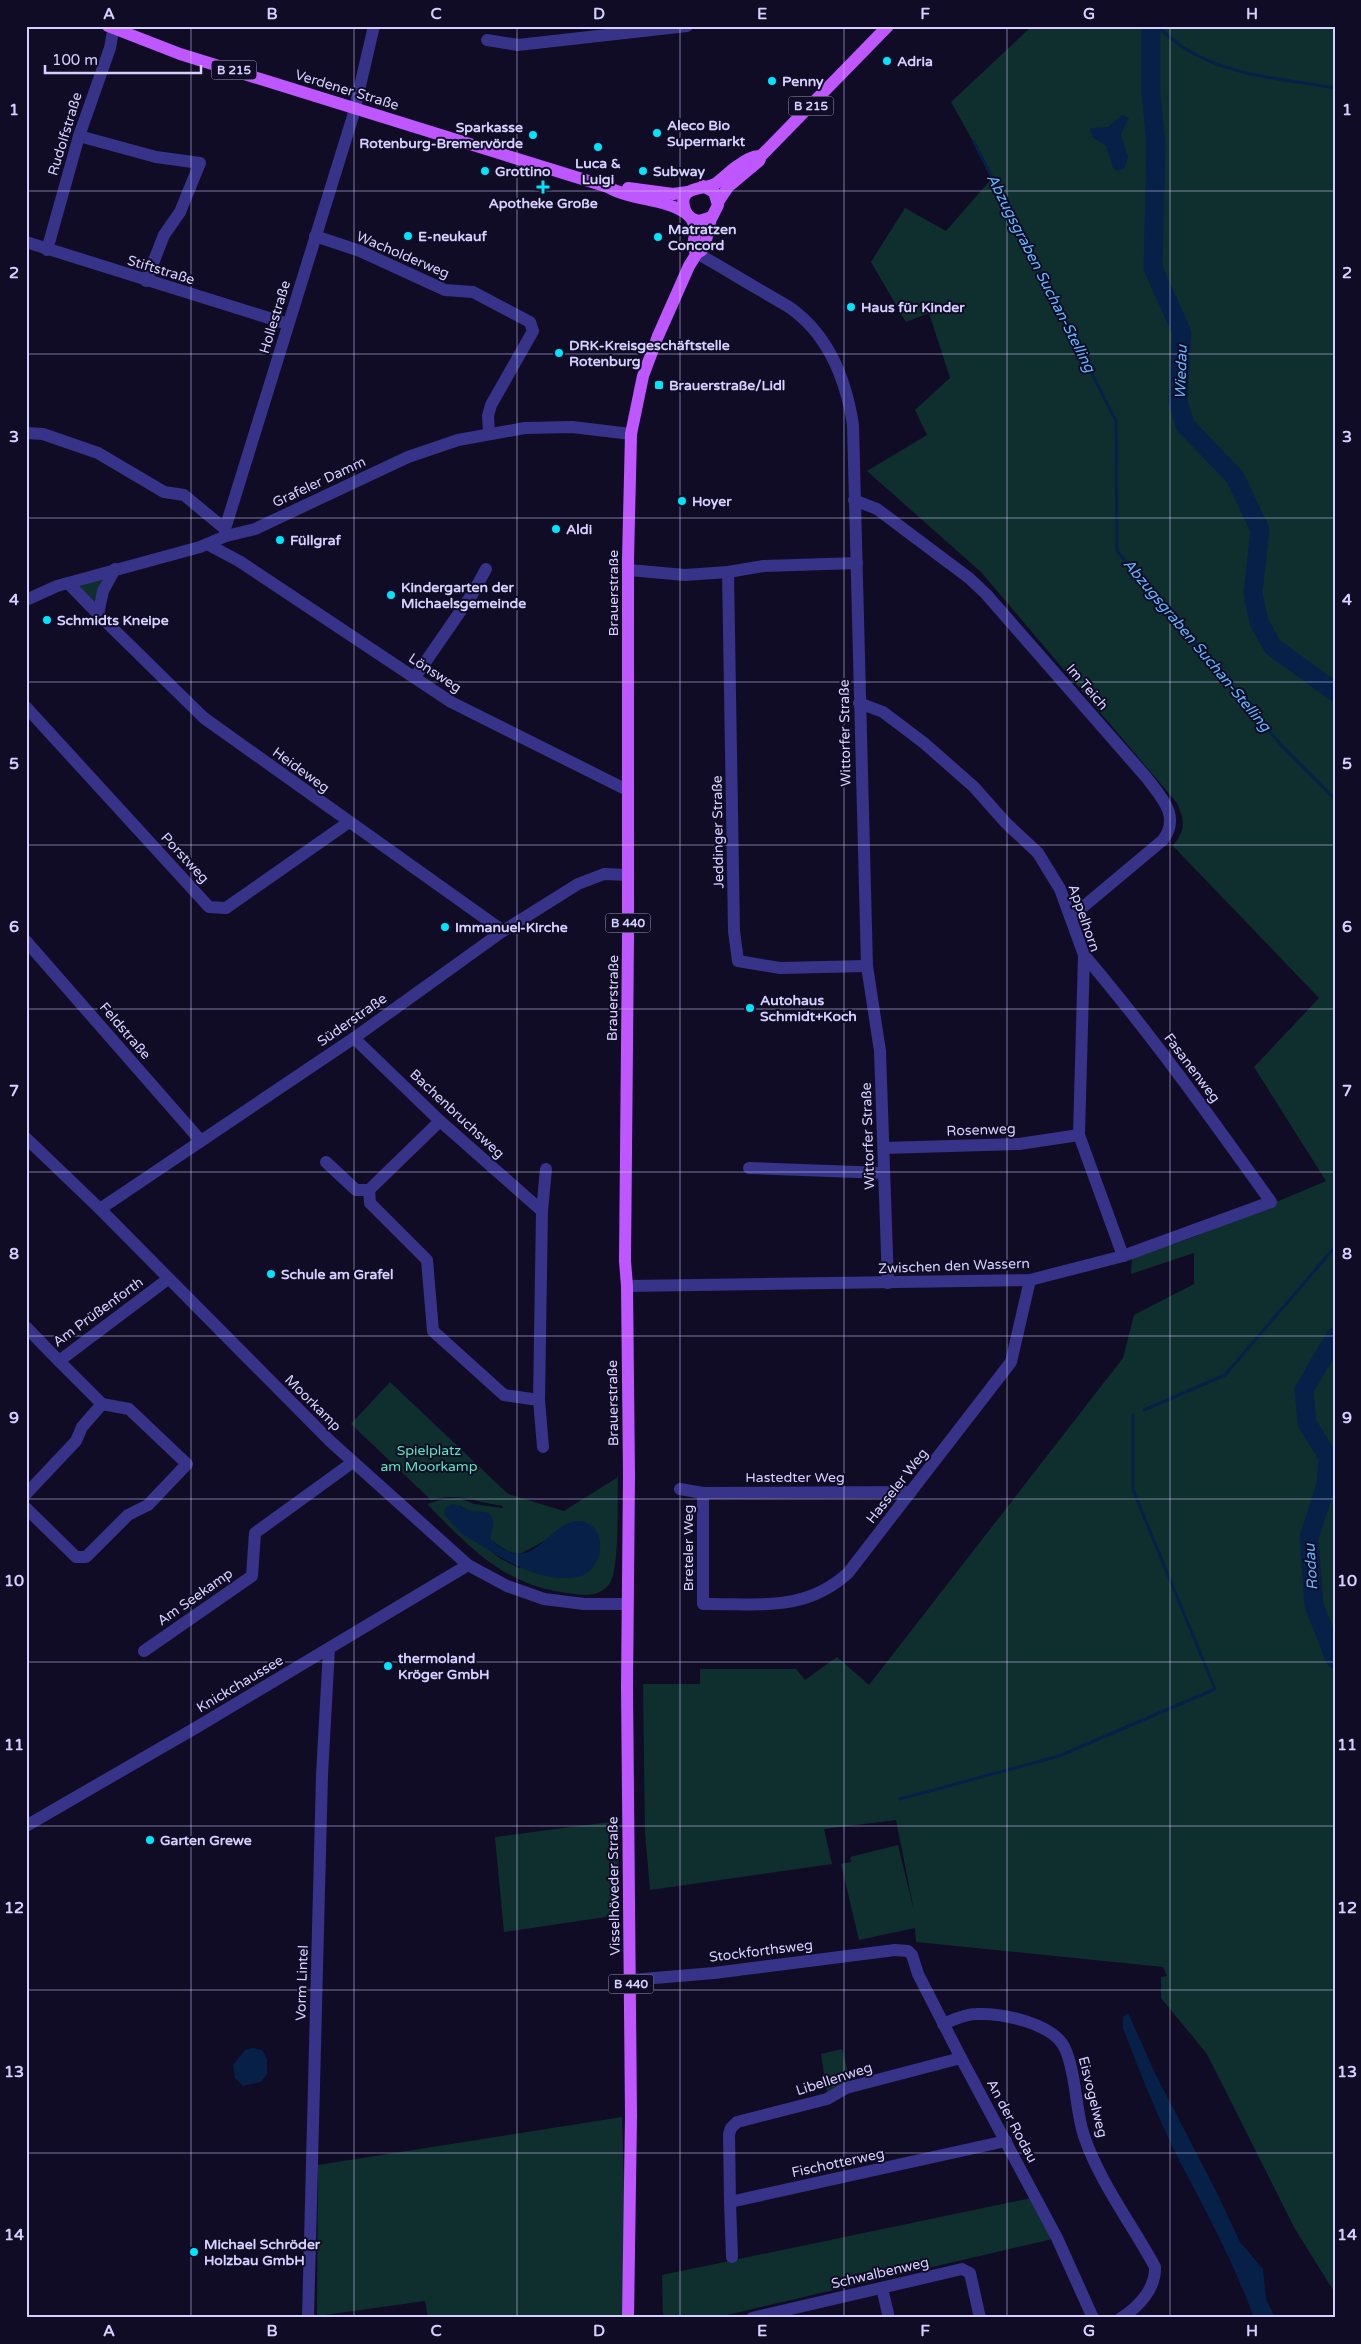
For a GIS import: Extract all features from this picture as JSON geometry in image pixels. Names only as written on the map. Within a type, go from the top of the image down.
[{"type":"main road","name":"B 215","points":[[718,202],[728,187],[759,161],[760,156],[888,26]]},
{"type":"main road","name":"Verdener Straße","points":[[112,27],[180,54],[355,107],[418,129],[608,186],[626,195],[676,207],[689,216]]},
{"type":"main road","name":"B 215","points":[[703,186],[715,183],[742,163],[755,156],[760,156]]},
{"type":"main road","name":"Verdener Straße","points":[[608,186],[617,185],[673,194],[688,192]]},
{"type":"main road","points":[[703,186],[714,192],[718,202],[717,211],[711,218],[699,221],[689,216],[684,202],[688,192],[703,186]]},
{"type":"main road","name":"Brauerstraße","points":[[689,216],[696,228],[693,246],[696,254]]},
{"type":"main road","name":"Brauerstraße","points":[[627,1604],[629,1476],[627,1286],[625,1261],[631,434],[643,376],[658,336],[696,254],[705,245],[711,218]]},
{"type":"main road","name":"Visselhöveder Straße","points":[[627,1604],[631,1980],[628,2318]]},
{"type":"street","name":"Hollestraße","points":[[225,532],[355,107],[374,26]]},
{"type":"street","points":[[486,40],[518,45],[687,26]]},
{"type":"street","name":"Rudolfstraße","points":[[47,250],[79,136],[110,48],[112,27]]},
{"type":"street","points":[[79,136],[156,157],[200,163],[180,212],[164,235],[146,281]]},
{"type":"street","name":"Wacholderweg","points":[[315,236],[360,251],[445,290],[473,292],[530,322],[533,331],[491,405],[488,416],[489,433]]},
{"type":"street","name":"Stiftstraße","points":[[26,242],[288,324]]},
{"type":"street","name":"Wittorfer Straße","points":[[696,254],[790,308],[806,322],[829,351],[844,382],[850,402],[853,425],[867,966],[880,1051],[888,1283]]},
{"type":"street","name":"Grafeler Damm","points":[[26,600],[68,583],[206,544],[225,532],[239,533],[255,529],[408,457],[443,444],[489,433],[525,428],[572,427],[631,434]]},
{"type":"street","points":[[26,433],[43,434],[98,452],[164,492],[184,495],[225,532]]},
{"type":"street","name":"Im Teich","points":[[854,500],[878,509],[986,594],[1146,777],[1168,808],[1172,820],[1163,840],[1071,917]]},
{"type":"street","points":[[239,533],[230,546],[233,554],[239,561]]},
{"type":"street","name":"Lönsweg","points":[[206,544],[239,561],[452,702],[627,790]]},
{"type":"street","points":[[629,570],[685,575],[728,572],[764,566],[857,563]]},
{"type":"street","points":[[414,677],[473,593],[486,569]]},
{"type":"street","points":[[98,614],[103,591],[115,570]]},
{"type":"street","name":"Jeddinger Straße","points":[[728,572],[734,931],[738,961],[780,968],[867,966]]},
{"type":"street","name":"Heideweg","points":[[68,583],[204,718],[502,931]]},
{"type":"street","name":"Appelhorn","points":[[859,703],[883,712],[974,787],[1006,823],[1038,853],[1060,889],[1084,955],[1078,1135],[1123,1256]]},
{"type":"street","name":"Porstweg","points":[[26,707],[209,907],[226,908],[349,822]]},
{"type":"street","name":"Süderstraße","points":[[100,1209],[354,1038],[502,931],[578,884],[604,874],[628,875]]},
{"type":"street","name":"Feldstraße","points":[[26,941],[201,1141]]},
{"type":"street","name":"Fasanenweg","points":[[1084,955],[1172,1066],[1271,1202]]},
{"type":"street","name":"Bachenbruchsweg","points":[[354,1038],[440,1121],[542,1211]]},
{"type":"street","points":[[326,1162],[356,1190],[369,1190],[440,1121]]},
{"type":"street","name":"Rosenweg","points":[[884,1148],[1019,1144],[1078,1135]]},
{"type":"street","name":"Moorkamp","points":[[26,1138],[100,1209],[353,1462],[468,1566],[507,1586],[544,1599],[584,1604],[627,1604]]},
{"type":"street","points":[[749,1168],[884,1173]]},
{"type":"street","points":[[544,1447],[539,1400],[542,1211],[546,1169]]},
{"type":"street","points":[[369,1190],[370,1203],[427,1260],[434,1331],[504,1395],[539,1400]]},
{"type":"street","name":"Zwischen den Wassern","points":[[627,1286],[1030,1280],[1123,1256],[1271,1202]]},
{"type":"street","name":"Am Prüßenforth","points":[[26,1327],[59,1361],[168,1279]]},
{"type":"street","name":"Hasseler Weg","points":[[703,1604],[796,1602],[834,1586],[848,1573],[1011,1362],[1030,1280]]},
{"type":"street","points":[[26,1508],[76,1558],[86,1558],[128,1515],[148,1505],[188,1464],[129,1409],[102,1404],[59,1361]]},
{"type":"street","points":[[28,1489],[76,1441],[82,1427],[102,1404]]},
{"type":"street","name":"Am Seekamp","points":[[144,1651],[252,1576],[255,1533],[353,1462]]},
{"type":"street","name":"Hastedter Weg","points":[[680,1490],[703,1493],[911,1492]]},
{"type":"street","name":"Breteler Weg","points":[[703,1493],[703,1604]]},
{"type":"street","name":"Knickchaussee","points":[[26,1826],[468,1566]]},
{"type":"street","name":"Vorm Lintel","points":[[308,2318],[322,1775],[329,1649]]},
{"type":"street","name":"Stockforthsweg","points":[[631,1980],[714,1973],[895,1950]]},
{"type":"street","name":"An der Rodau","points":[[895,1950],[905,1950],[912,1956],[918,1974],[943,2024],[1057,2238],[1092,2318]]},
{"type":"street","name":"Eisvogelweg","points":[[943,2024],[974,2014],[1002,2015],[1021,2020],[1056,2035],[1066,2049],[1084,2136],[1102,2174],[1156,2267],[1156,2276],[1152,2288],[1140,2302],[1121,2318]]},
{"type":"street","name":"Libellenweg","points":[[730,2202],[729,2134],[731,2128],[737,2122],[827,2099],[852,2086],[961,2058]]},
{"type":"street","name":"Fischotterweg","points":[[730,2202],[1006,2141]]},
{"type":"street","points":[[730,2202],[732,2257]]},
{"type":"street","name":"Schwalbenweg","points":[[752,2318],[797,2313],[882,2288],[962,2269],[970,2273],[980,2318]]},
{"type":"street","points":[[882,2288],[889,2318]]},
{"type":"green space","points":[[1032,26],[1335,26],[1335,2293],[1295,2229],[1207,2054],[1161,1998],[1161,1977],[1167,1976],[1163,1967],[916,1942],[915,1928],[859,1940],[841,1864],[851,1862],[850,1857],[898,1845],[914,1911],[896,1820],[824,1829],[832,1864],[650,1890],[645,1833],[643,1684],[700,1684],[700,1669],[796,1669],[805,1680],[837,1657],[869,1685],[1123,1358],[1134,1315],[1194,1284],[1194,1253],[1131,1274],[1132,1258],[1194,1237],[1326,1181],[1254,1067],[1319,998],[1173,846],[1183,825],[1177,803],[981,572],[867,471],[927,435],[915,410],[950,378],[929,313],[906,322],[871,262],[905,208],[946,231],[993,177],[951,102]]},
{"type":"green space","points":[[103,577],[94,602],[76,584]]},
{"type":"green space","name":"Spielplatz am Moorkamp","points":[[390,1382],[508,1494],[564,1511],[618,1477],[617,1548],[610,1583],[599,1592],[590,1595],[580,1595],[530,1584],[492,1564],[460,1537],[427,1504],[444,1499],[459,1498],[474,1504],[502,1508],[503,1506],[458,1497],[431,1500],[351,1424]],"holes":[[[459,1505],[493,1525],[489,1533],[491,1540],[509,1552],[520,1554],[546,1540],[572,1521],[519,1568],[501,1559],[488,1549]]]},
{"type":"green space","points":[[618,1821],[619,1915],[504,1932],[495,1837]]},
{"type":"green space","points":[[842,2049],[850,2080],[827,2093],[821,2054]]},
{"type":"green space","points":[[622,2117],[628,2318],[428,2318],[425,2301],[317,2316],[318,2165]]},
{"type":"green space","points":[[1036,2197],[1057,2238],[714,2318],[663,2318],[662,2275]]},
{"type":"water","points":[[1122,115],[1129,118],[1121,134],[1128,157],[1125,168],[1118,171],[1113,168],[1106,146],[1092,137],[1090,131],[1091,128],[1108,127]]},
{"type":"water","points":[[453,1504],[468,1510],[489,1514],[493,1523],[491,1540],[507,1551],[520,1554],[529,1552],[570,1522],[579,1521],[589,1524],[596,1530],[600,1539],[598,1558],[586,1574],[577,1577],[552,1577],[528,1571],[462,1534],[444,1514],[445,1508]]},
{"type":"water","points":[[1128,2013],[1156,2075],[1240,2242],[1263,2269],[1266,2299],[1275,2318],[1254,2318],[1229,2258],[1164,2129],[1123,2028],[1123,2017]]},
{"type":"water","points":[[253,2048],[262,2050],[267,2059],[267,2074],[261,2082],[243,2086],[235,2078],[233,2065],[245,2050]]},
{"type":"waterway","name":"Wiedau","points":[[1151,26],[1151,93],[1156,145],[1153,268],[1182,333],[1178,401],[1185,425],[1235,477],[1260,530],[1253,593],[1259,622],[1273,647],[1335,692]]},
{"type":"waterway","points":[[1158,26],[1176,42],[1196,55],[1217,64],[1264,76],[1335,88]]},
{"type":"waterway","name":"Abzugsgraben Suchan-Stelling","points":[[974,142],[1116,421],[1117,551],[1282,746],[1335,799]]},
{"type":"waterway","name":"Abzugsgraben Suchan-Stelling","points":[[1144,1410],[1225,1375],[1335,1247]]},
{"type":"waterway","name":"Rodau","points":[[1335,1337],[1304,1390],[1307,1423],[1328,1457],[1326,1485],[1309,1538],[1314,1605],[1335,1659]]},
{"type":"waterway","name":"Abzugsgraben Suchan-Stelling","points":[[900,1799],[1059,1756],[1215,1689],[1133,1490],[1133,1415]]},
{"type":"place","name":"Adria","points":[[887,61]]},
{"type":"place","name":"Penny","points":[[772,81]]},
{"type":"place","name":"Aleco Bio Supermarkt","points":[[657,133]]},
{"type":"place","name":"Sparkasse Rotenburg-Bremervörde","points":[[533,135]]},
{"type":"place","name":"Luca & Luigi","points":[[598,147]]},
{"type":"place","name":"Grottino","points":[[485,171]]},
{"type":"place","name":"Subway","points":[[643,171]]},
{"type":"place","name":"Apotheke Große","points":[[543,187]]},
{"type":"place","name":"E-neukauf","points":[[408,236]]},
{"type":"place","name":"Matratzen Concord","points":[[658,237]]},
{"type":"place","name":"Haus für Kinder","points":[[851,307]]},
{"type":"place","name":"DRK-Kreisgeschäftstelle Rotenburg","points":[[559,353]]},
{"type":"place","name":"Brauerstraße/Lidl","points":[[659,385]]},
{"type":"place","name":"Hoyer","points":[[682,501]]},
{"type":"place","name":"Aldi","points":[[556,529]]},
{"type":"place","name":"Füllgraf","points":[[280,540]]},
{"type":"place","name":"Kindergarten der Michaelsgemeinde","points":[[391,595]]},
{"type":"place","name":"Schmidts Kneipe","points":[[47,620]]},
{"type":"place","name":"Immanuel-Kirche","points":[[445,927]]},
{"type":"place","name":"Autohaus Schmidt+Koch","points":[[750,1008]]},
{"type":"place","name":"Schule am Grafel","points":[[271,1274]]},
{"type":"place","name":"thermoland Kröger GmbH","points":[[388,1666]]},
{"type":"place","name":"Garten Grewe","points":[[150,1840]]},
{"type":"place","name":"Michael Schröder Holzbau GmbH","points":[[194,2252]]}]
